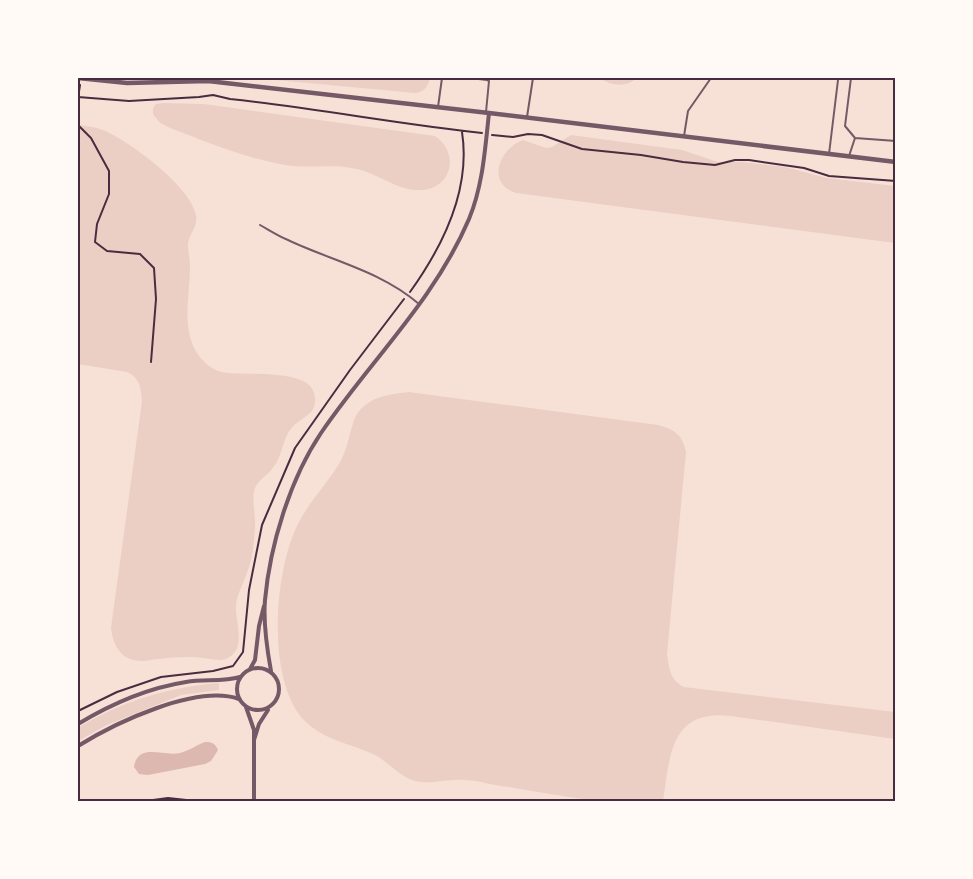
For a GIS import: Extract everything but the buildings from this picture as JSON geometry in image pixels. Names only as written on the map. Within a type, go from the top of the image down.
[{"type":"street","points":[[78,78],[127,83],[208,81],[488,112],[896,162]]},
{"type":"street","points":[[78,724],[114,705],[157,689],[185,682],[232,679],[240,677],[249,669],[255,660],[260,619],[281,519],[295,484],[320,435],[420,305],[458,240],[476,200],[483,170],[488,112]]},
{"type":"street","points":[[265,602],[271,671]]},
{"type":"street","points":[[249,669],[264,668],[271,671],[276,676],[280,689],[276,702],[261,718],[254,740]]},
{"type":"street","points":[[239,699],[237,688],[240,677]]},
{"type":"street","points":[[78,746],[133,718],[186,699],[226,695],[239,699],[246,706],[258,711],[271,706]]},
{"type":"street","points":[[246,706],[254,730],[254,801]]},
{"type":"lane","points":[[438,107],[442,78]]},
{"type":"lane","points":[[470,78],[489,81],[488,112]]},
{"type":"lane","points":[[527,117],[533,78]]},
{"type":"lane","points":[[684,136],[688,111],[710,78]]},
{"type":"lane","points":[[829,154],[838,80],[836,78]]},
{"type":"lane","points":[[851,78],[846,126],[855,138],[896,141]]},
{"type":"lane","points":[[849,156],[855,138]]},
{"type":"lane","points":[[260,226],[288,240],[386,281],[408,294],[420,305]]},
{"type":"path","points":[[82,78],[78,97],[129,101],[213,95],[230,100],[344,113],[467,132]]},
{"type":"path","points":[[78,125],[91,138],[109,171],[109,194],[97,224],[96,242],[107,251],[140,254],[154,268],[156,299],[151,362]]},
{"type":"path","points":[[501,136],[514,137],[528,134],[542,136],[582,150],[641,155],[683,162],[715,164],[734,160],[749,160],[804,168],[829,176],[896,181]]},
{"type":"path","points":[[138,802],[168,798],[205,802]]},
{"type":"path","points":[[219,802],[254,801]]},
{"type":"shaded area","points":[[253,78],[430,78],[428,84],[421,92],[415,93]]},
{"type":"shaded area","points":[[599,78],[637,78],[623,85],[618,85]]},
{"type":"shaded area","points":[[156,104],[204,104],[435,136],[448,151],[449,169],[446,177],[432,188],[414,190],[397,186],[365,171],[348,167],[294,166],[270,162],[212,144],[159,122],[153,114],[153,108]]},
{"type":"shaded area","points":[[78,125],[103,130],[143,154],[172,179],[184,192],[192,205],[196,220],[188,244],[190,266],[188,326],[194,348],[203,361],[222,372],[291,377],[303,381],[312,388],[315,398],[313,409],[290,430],[275,465],[255,488],[253,497],[255,527],[253,550],[236,606],[239,641],[234,654],[222,660],[187,657],[136,661],[129,659],[120,652],[112,635],[111,628],[142,401],[139,384],[131,374],[78,364]]},
{"type":"shaded area","points":[[571,135],[682,150],[718,162],[742,162],[785,167],[827,178],[895,186],[895,243],[516,193],[506,188],[501,182],[499,166],[508,150],[515,144],[523,140],[546,148],[552,147]]},
{"type":"shaded area","points":[[409,392],[658,425],[673,431],[680,437],[686,452],[667,654],[673,677],[684,687],[895,712],[895,739],[731,716],[711,716],[696,720],[685,728],[677,739],[668,768],[663,801],[622,803],[572,798],[472,780],[415,781],[403,776],[373,754],[328,737],[311,727],[292,702],[284,679],[279,653],[279,596],[283,569],[290,544],[302,516],[342,459],[358,413],[363,407],[377,398]]},
{"type":"shaded area","points":[[219,683],[219,690],[181,695],[107,725],[78,741],[78,728],[94,718],[128,703],[182,688]]},
{"type":"shaded area","points":[[205,742],[213,743],[218,750],[211,761],[205,764],[148,775],[139,774],[134,767],[136,759],[140,755],[152,752],[180,753]]}]
